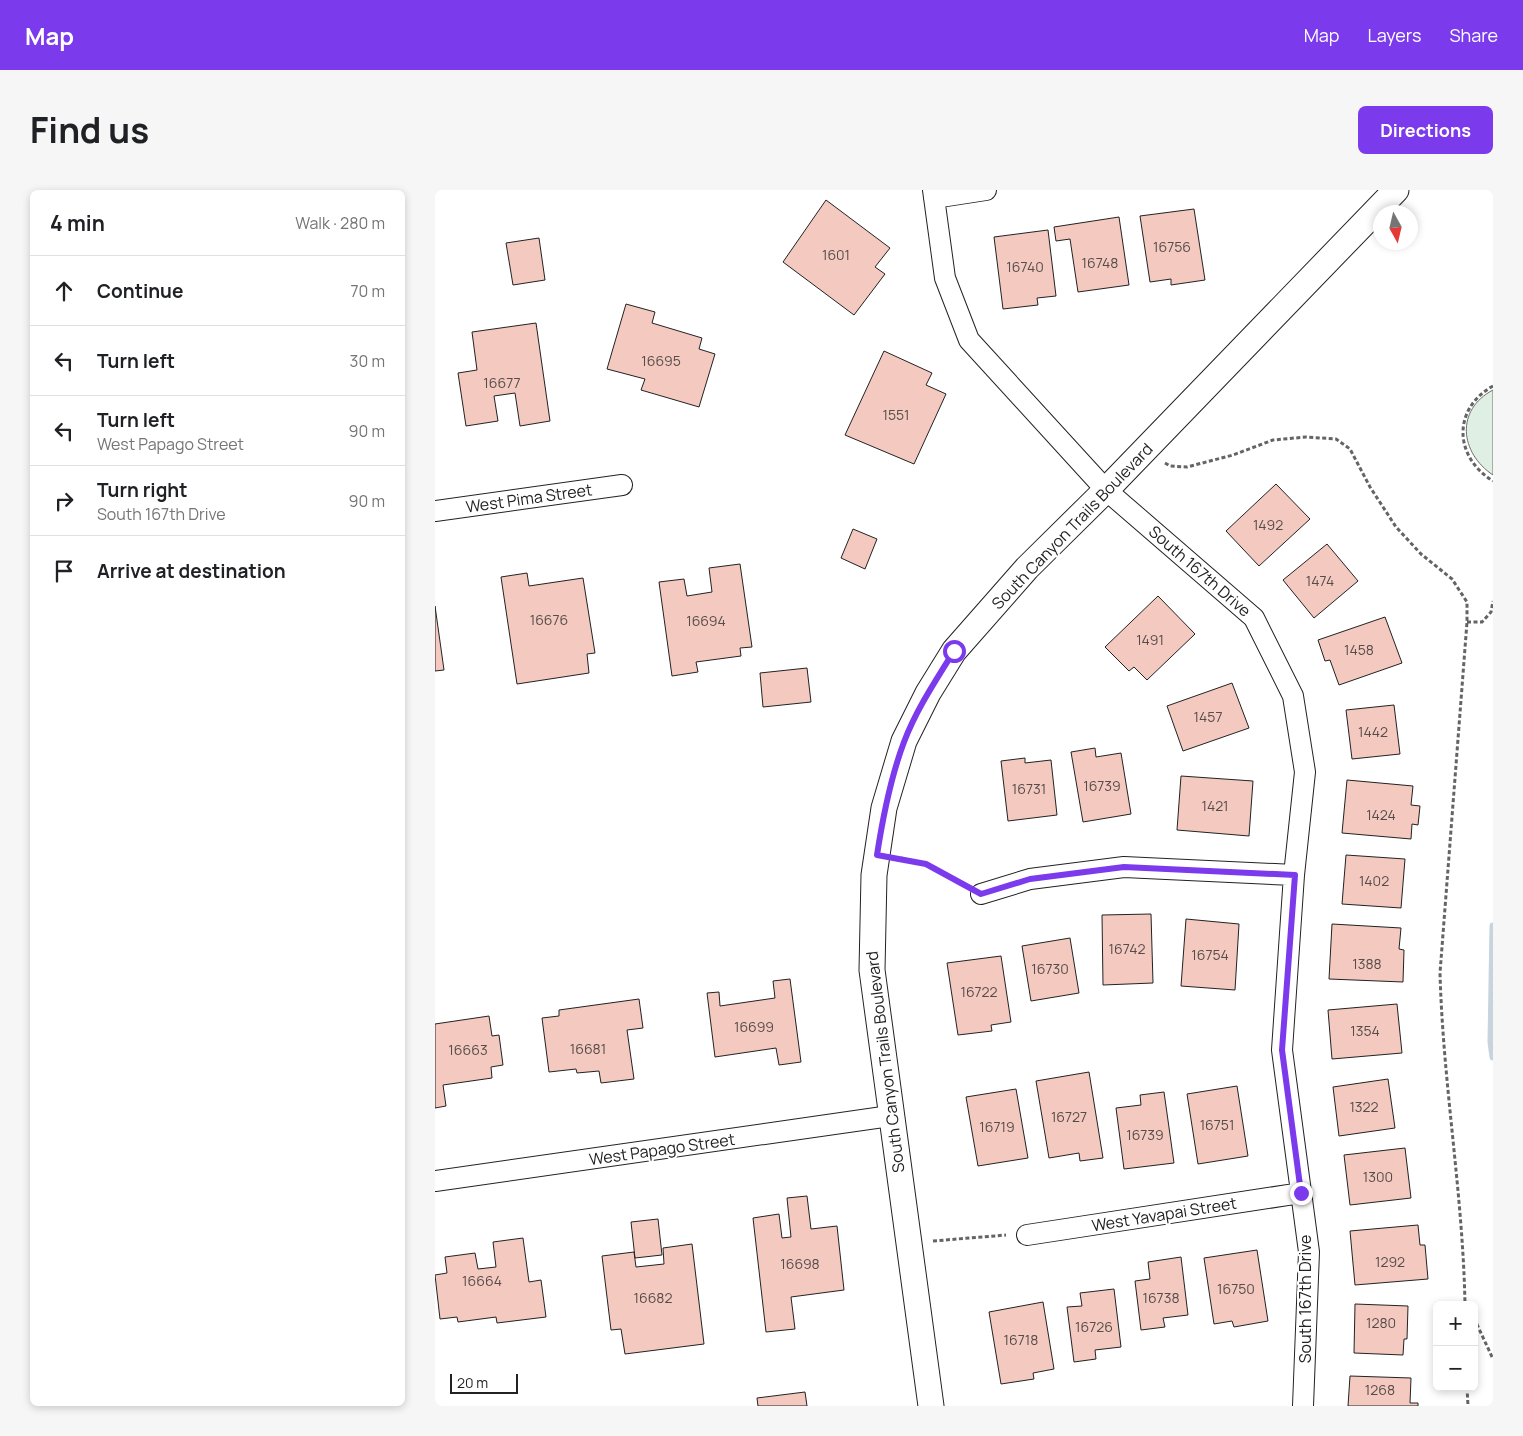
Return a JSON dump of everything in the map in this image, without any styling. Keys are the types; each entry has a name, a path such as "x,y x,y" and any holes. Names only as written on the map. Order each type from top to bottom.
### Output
{"street":[{"path":"933,194 986,190"},
{"name":"South Canyon Trails Boulevard","path":"931,1406 890,1116 872,970 871,922 877,855 884,808 904,741 928,693 954,651 1015,581 1145,450 1396,190"},
{"name":"South 167th Drive","path":"933,194 945,278 969,340 1106,490 1253,618 1293,696 1305,772 1282,1050 1309,1252 1303,1406"},
{"name":"West Pima Street","path":"435,511 623,485"},
{"path":"981,894 1030,879 1124,867 1295,875"},
{"name":"West Papago Street","path":"435,1181 890,1116"},
{"name":"West Yavapai Street","path":"1027,1235 1301,1193"}],"path":[{"path":"1493,386 1476,398 1469,406 1464,420 1463,436 1472,462 1493,480"},
{"path":"1145,450 1170,466 1187,467 1233,455 1273,440 1306,437 1336,439 1350,449 1370,487 1396,527 1421,554 1451,579 1467,602 1467,622 1439,973 1441,1029 1451,1112 1465,1301"},
{"path":"1467,622 1482,622 1491,612 1493,601"},
{"path":"877,855 926,864 981,894"},
{"path":"908,1244 1027,1235"},
{"path":"1465,1295 1467,1301"},
{"path":"1478,1327 1493,1359"},
{"path":"1467,1391 1468,1406"}],"green space":[{"path":"1493,390 1493,475 1482,466 1474,455 1468,444 1466,432 1472,409 1481,398"}],"building":[{"path":"826,200 890,248 875,267 885,274 854,315 783,262"},
{"path":"1194,209 1205,280 1171,285 1171,279 1150,282 1140,216"},
{"path":"1119,217 1129,285 1078,292 1070,239 1056,241 1054,227"},
{"path":"1048,230 1056,296 1037,298 1038,305 1003,309 994,237"},
{"path":"539,238 545,280 513,285 506,243"},
{"path":"626,304 655,312 652,323 702,338 699,349 715,354 699,407 641,390 645,379 607,369"},
{"path":"536,323 550,421 520,426 515,393 494,396 498,421 466,426 458,373 477,370 472,332"},
{"path":"884,351 932,373 926,385 946,394 914,464 845,435"},
{"path":"1276,484 1310,519 1259,566 1226,531"},
{"path":"853,529 877,539 865,569 841,558"},
{"path":"1327,544 1358,581 1314,618 1283,580"},
{"path":"740,564 752,647 740,648 741,656 696,662 698,672 672,676 659,582 684,579 687,596 712,592 709,568"},
{"path":"527,573 529,586 583,578 595,653 587,654 589,673 517,684 501,577"},
{"path":"1158,596 1195,634 1147,680 1134,667 1129,671 1105,647"},
{"path":"435,606 444,670 435,671"},
{"path":"1385,617 1402,663 1339,685 1330,660 1325,661 1318,640"},
{"path":"807,668 811,702 763,707 760,673"},
{"path":"1232,683 1249,728 1183,751 1167,706"},
{"path":"1394,705 1400,754 1352,759 1346,710"},
{"path":"1095,748 1096,757 1121,753 1131,814 1083,822 1071,752"},
{"path":"1025,758 1025,763 1051,760 1057,815 1008,821 1001,761"},
{"path":"1181,776 1253,781 1249,836 1177,830"},
{"path":"1347,780 1413,786 1411,805 1420,806 1418,825 1412,824 1411,839 1342,833"},
{"path":"1346,855 1405,859 1401,908 1342,904"},
{"path":"1151,914 1153,983 1103,985 1102,915"},
{"path":"1186,919 1239,924 1235,990 1181,986"},
{"path":"1332,924 1401,928 1399,949 1404,950 1403,982 1329,979"},
{"path":"1070,938 1079,993 1031,1001 1022,946"},
{"path":"1001,956 1011,1022 991,1025 992,1031 958,1035 947,963"},
{"path":"790,979 801,1062 779,1065 776,1048 715,1057 707,993 719,992 720,1006 775,998 773,981"},
{"path":"639,999 643,1028 627,1030 634,1079 601,1083 599,1071 577,1073 576,1069 549,1072 542,1018 559,1016 559,1010"},
{"path":"1397,1004 1402,1053 1332,1059 1328,1010"},
{"path":"489,1016 492,1036 499,1035 503,1065 491,1067 492,1078 443,1085 446,1106 435,1108 435,1024"},
{"path":"1089,1072 1103,1158 1080,1161 1079,1153 1049,1158 1036,1081"},
{"path":"1388,1079 1395,1128 1339,1136 1333,1087"},
{"path":"1237,1086 1248,1156 1198,1164 1187,1094"},
{"path":"1016,1089 1028,1158 978,1166 966,1097"},
{"path":"1164,1092 1174,1163 1124,1169 1116,1108 1141,1105 1140,1095"},
{"path":"1405,1148 1411,1198 1350,1205 1344,1155"},
{"path":"807,1196 811,1229 837,1226 844,1290 791,1297 795,1329 766,1332 753,1218 779,1214 782,1238 791,1237 787,1198"},
{"path":"658,1219 662,1255 635,1258 631,1222"},
{"path":"1418,1225 1420,1245 1425,1245 1428,1279 1355,1285 1350,1231"},
{"path":"523,1238 529,1282 541,1280 546,1317 497,1323 496,1317 458,1322 457,1317 440,1319 435,1275 447,1273 445,1257 475,1253 478,1269 496,1267 493,1242"},
{"path":"692,1244 704,1344 625,1354 621,1329 611,1330 602,1256 634,1252 636,1267 664,1264 663,1248"},
{"path":"1257,1250 1268,1321 1234,1327 1232,1321 1214,1324 1204,1258"},
{"path":"1181,1257 1188,1315 1163,1318 1165,1327 1141,1330 1135,1281 1150,1279 1148,1262"},
{"path":"1114,1289 1121,1347 1095,1350 1096,1359 1074,1362 1067,1307 1082,1306 1080,1293"},
{"path":"1043,1302 1054,1369 1033,1373 1034,1379 1001,1384 989,1312"},
{"path":"1355,1304 1408,1306 1407,1339 1404,1339 1403,1355 1354,1353"},
{"path":"1350,1376 1411,1378 1410,1403 1418,1403 1418,1406 1348,1406"},
{"path":"805,1392 807,1406 758,1406 757,1398"}],"waterway":[{"path":"1493,926 1491,1042 1493,1057"}],"route":[{"path":"954,651 928,693 904,741 884,808 877,855 908,859 926,864 981,894 1030,879 1124,867 1295,875 1282,1050 1301,1193"}]}
